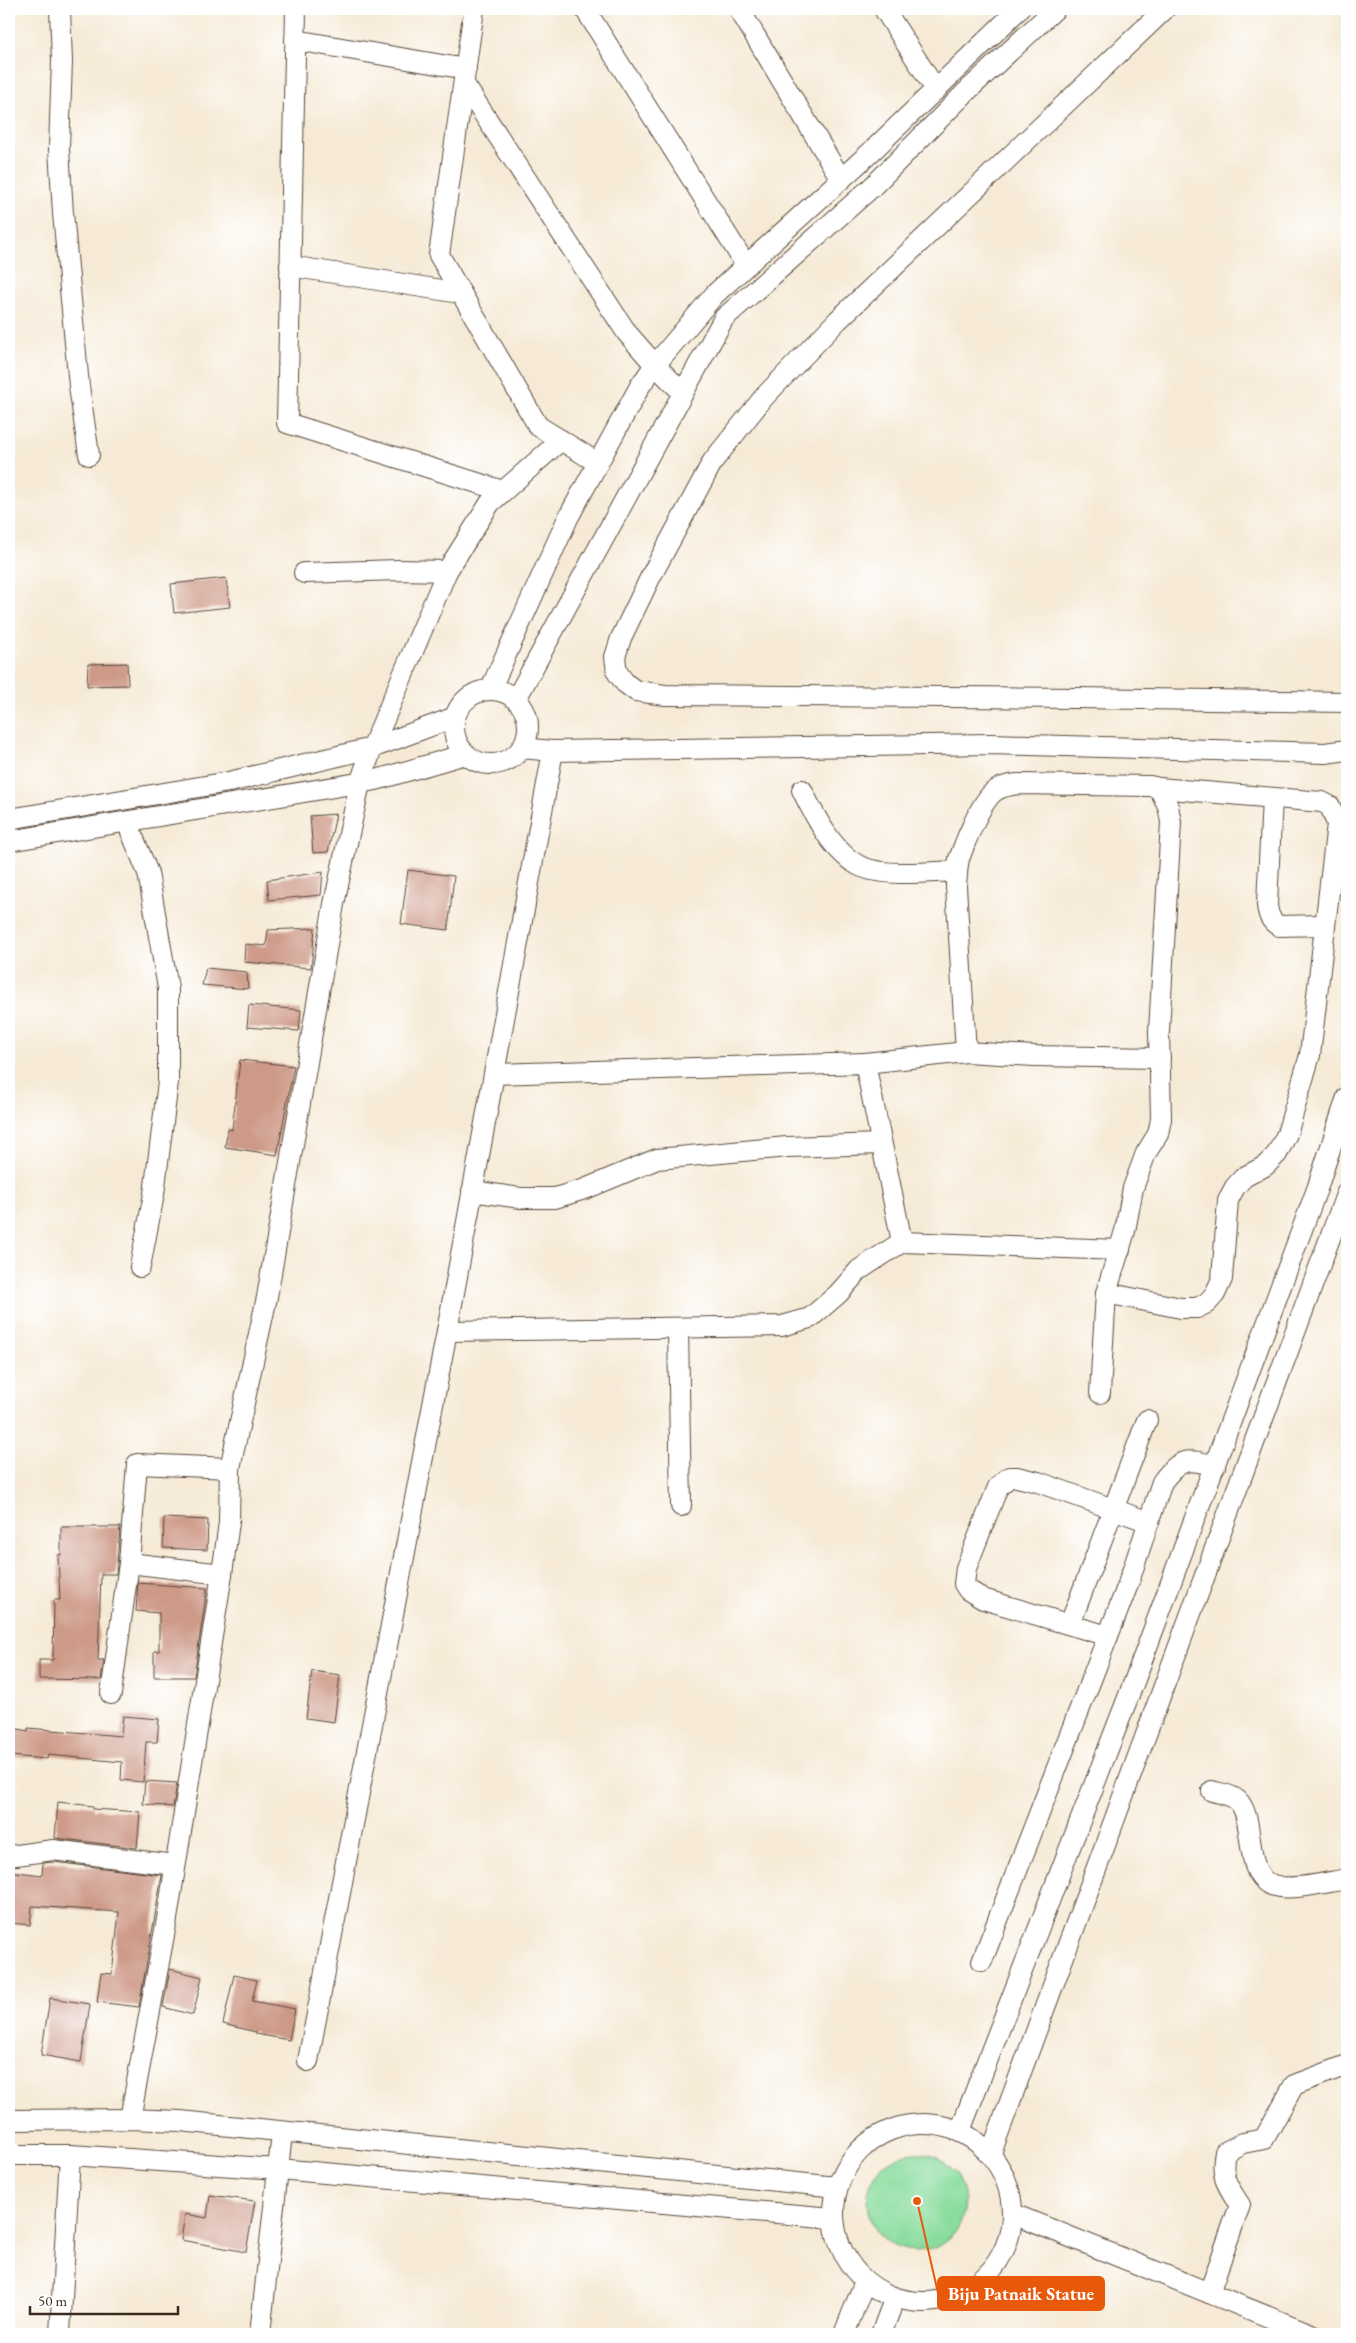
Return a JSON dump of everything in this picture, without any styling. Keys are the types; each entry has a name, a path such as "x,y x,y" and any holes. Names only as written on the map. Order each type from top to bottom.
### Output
{"street":[{"path":"60,9 62,61 59,149 62,204 80,386 89,455"},
{"path":"296,9 286,423 503,491"},
{"path":"474,9 438,255 538,426 598,463"},
{"path":"585,9 746,265"},
{"path":"739,9 841,179"},
{"path":"884,9 936,90"},
{"path":"490,690 568,518 640,386 655,365 715,294 936,90 1019,9"},
{"path":"516,699 724,318 871,188 971,87 1055,9"},
{"path":"1165,9 838,320 764,397 713,461 651,576 621,638 615,657 617,672 624,683 636,691 665,696 1078,698 1347,702"},
{"path":"295,40 465,76 627,332 655,365 683,393"},
{"path":"955,70 971,87"},
{"path":"290,266 460,292"},
{"path":"130,2118 167,1919 222,1574 229,1522 230,1468 267,1297 334,904 360,783 372,748 446,571 490,503 561,440"},
{"path":"304,573 398,570 446,571"},
{"path":"490,690 499,691 516,699 527,717 527,733 522,748 513,757 495,763 477,761 466,754 458,744 455,736 455,717 459,708 472,695 490,690"},
{"path":"9,819 228,782 372,748 455,717"},
{"path":"522,748 553,751 990,744 1325,752 1347,750"},
{"path":"308,2061 553,751"},
{"path":"1325,752 1347,759"},
{"path":"9,841 360,783 466,754"},
{"path":"966,1052 956,886 959,861 966,841 988,798 996,790 1006,785 1150,786 1322,802 1330,806 1335,814 1337,824 1310,1055 1288,1134 1277,1154 1265,1166 1244,1177 1235,1187 1228,1200 1222,1279 1215,1294 1207,1304 1197,1308 1182,1308 1106,1293"},
{"path":"1100,1393 1106,1293 1120,1250 1133,1188 1146,1153 1158,1134 1161,1119 1159,1031 1171,822 1168,806 1159,788"},
{"path":"802,790 818,822 838,849 862,867 902,874 958,871"},
{"path":"1272,798 1268,915 1279,926 1324,926"},
{"path":"126,822 148,873 168,988 168,1082 154,1194 140,1267"},
{"path":"494,1074 865,1063 966,1052 1034,1056 1160,1058"},
{"path":"865,1063 902,1242"},
{"path":"960,2132 1134,1682 1317,1189 1347,1097"},
{"path":"472,1191 521,1198 556,1198 657,1159 787,1147 881,1144"},
{"path":"991,2153 1347,1192"},
{"path":"446,1331 782,1326 810,1318 838,1294 859,1270 902,1242 1120,1250"},
{"path":"678,1328 681,1506"},
{"path":"1070,1624 1147,1420"},
{"path":"982,1961 1108,1636 1162,1482 1171,1470 1183,1461 1192,1460 1214,1466"},
{"path":"111,1694 129,1564 137,1464 230,1468"},
{"path":"1108,1636 983,1599 968,1590 964,1584 966,1568 998,1487 1009,1477 1017,1476 1038,1482 1114,1511 1149,1522"},
{"path":"129,1564 222,1574"},
{"path":"1212,1791 1232,1797 1240,1804 1246,1815 1256,1868 1264,1881 1284,1888 1347,1879"},
{"path":"9,1856 53,1850 175,1865"},
{"path":"1209,2293 1240,2205 1225,2182 1222,2166 1225,2152 1243,2143 1264,2139 1294,2085 1347,2065"},
{"path":"9,2120 130,2118 180,2121 282,2133 837,2187"},
{"path":"930,2124 960,2132 991,2153 1010,2190 1013,2214 1008,2244 993,2270 971,2290 943,2301 913,2303 894,2300 865,2281 849,2263 838,2242 833,2218 837,2187 850,2160 872,2139 886,2132 900,2126 930,2124"},
{"path":"260,2334 282,2133"},
{"path":"9,2156 70,2155 279,2169 833,2218"},
{"path":"60,2334 70,2155"},
{"path":"1013,2214 1311,2334"},
{"path":"844,2334 865,2281"},
{"path":"881,2334 894,2300"}],"green space":[{"path":"916,2153 935,2156 951,2167 962,2183 965,2202 962,2221 951,2237 935,2248 916,2251 897,2248 881,2237 870,2221 867,2202 870,2183 881,2167 897,2156"}],"building":[{"path":"226,578 230,607 174,613 171,584"},
{"path":"127,663 128,685 87,686 88,664"},
{"path":"336,814 328,852 313,853 310,816"},
{"path":"408,870 454,876 448,930 401,924"},
{"path":"323,872 321,895 269,900 267,880"},
{"path":"315,928 311,968 244,962 245,944 266,946 268,930"},
{"path":"206,968 247,972 248,989 202,985"},
{"path":"249,1005 301,1010 299,1031 247,1027"},
{"path":"240,1060 294,1066 277,1155 225,1147 228,1129 232,1130"},
{"path":"164,1518 208,1520 207,1550 163,1548"},
{"path":"61,1527 120,1527 116,1574 101,1574 98,1660 104,1660 101,1680 39,1679 39,1660 53,1660 54,1600 60,1600 58,1555 61,1555"},
{"path":"138,1583 207,1588 194,1677 154,1677 154,1651 159,1651 159,1613 136,1611"},
{"path":"312,1671 340,1675 334,1722 306,1718"},
{"path":"123,1716 159,1719 157,1742 146,1742 143,1782 121,1780 122,1762 48,1755 47,1759 9,1756 9,1727 28,1731 28,1728 121,1736"},
{"path":"145,1781 177,1783 173,1807 143,1804"},
{"path":"58,1802 93,1806 93,1809 140,1812 137,1848 55,1838"},
{"path":"53,1862 162,1875 139,2007 97,2002 101,1973 112,1974 119,1912 32,1906 30,1925 9,1923 9,1871 42,1875 43,1863"},
{"path":"170,1969 202,1977 193,2015 163,2007"},
{"path":"234,1975 257,1980 252,2001 295,2009 289,2040 256,2034 256,2032 223,2024"},
{"path":"50,1998 90,2004 81,2062 41,2055"},
{"path":"210,2195 255,2201 246,2252 181,2240 185,2214 207,2218"}],"place":[{"name":"Biju Patnaik Statue","path":"917,2201"}]}
